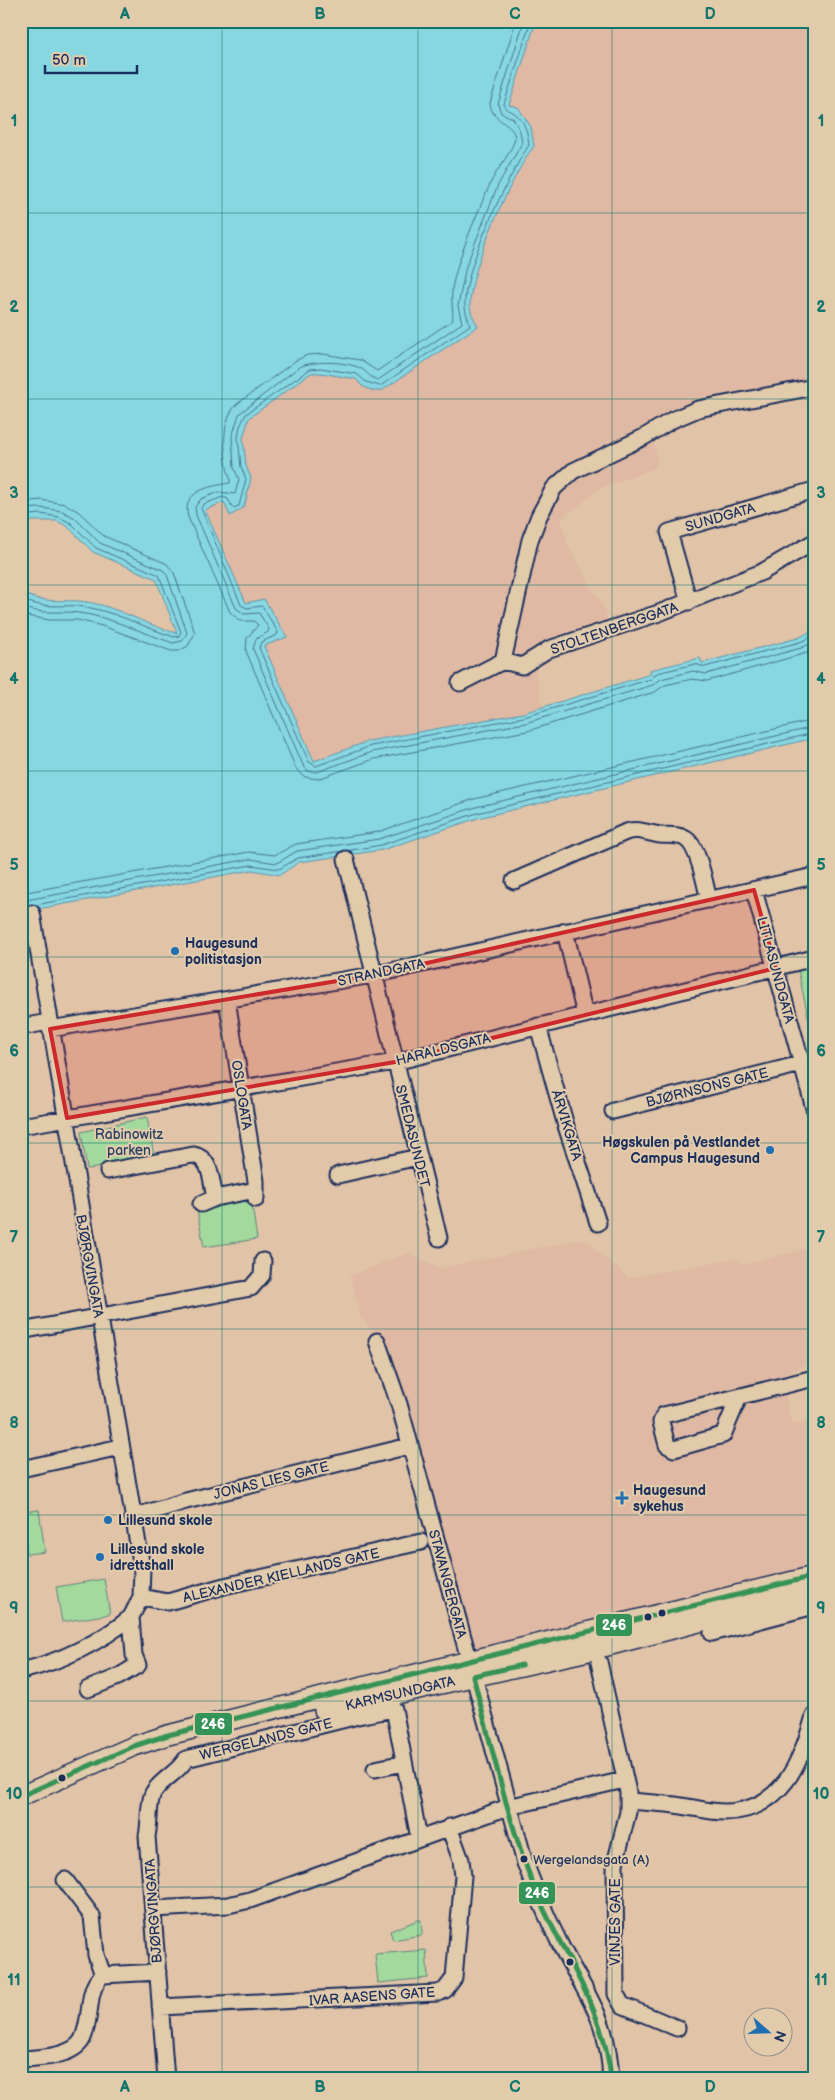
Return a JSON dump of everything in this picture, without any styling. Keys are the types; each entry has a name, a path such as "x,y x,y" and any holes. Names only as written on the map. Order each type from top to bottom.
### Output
{"main road":[{"name":"KARMSUNDGATA","path":"21,1807 117,1765 157,1750 471,1669 814,1576"},
{"name":"KARMSUNDGATA","path":"21,1796 134,1746 168,1735 471,1669 621,1643 814,1592"}],"street":[{"path":"460,683 503,661 530,540 539,516 554,488 573,471 644,437 672,420 698,409 814,387"},
{"name":"SUNDGATA","path":"689,602 669,532 814,490"},
{"name":"STOLTENBERGGATA","path":"503,661 522,666 549,649 689,602 762,572 814,542"},
{"path":"514,881 626,832 645,831 658,835 680,836 689,841 696,852 709,900"},
{"name":"SMEDASUNDET","path":"346,859 439,1238"},
{"name":"STRANDGATA","path":"21,1027 50,1026 227,1000 373,975 814,876"},
{"name":"LITLASUNDGATA","path":"754,890 814,1108"},
{"name":"BJØRGVINGATA","path":"32,913 120,1447 142,1568 141,1597 131,1617"},
{"path":"565,931 585,1015"},
{"name":"HARALDSGATA","path":"21,1126 395,1062 814,958"},
{"name":"OSLOGATA","path":"108,1171 193,1155 202,1156 206,1161 208,1201 256,1195 227,1000"},
{"name":"ÅRVIKGATA","path":"538,1026 566,1126 598,1223"},
{"name":"BJØRNSONS GATE","path":"613,1111 801,1064"},
{"path":"338,1175 418,1157"},
{"path":"21,1332 251,1288 262,1275 263,1261"},
{"name":"STAVANGERGATA","path":"377,1341 400,1404 409,1446 525,1863 537,1894 563,1949 594,2003 604,2028 610,2055 611,2079"},
{"path":"739,1396 723,1435 674,1449 666,1445 661,1422 664,1415 739,1396 814,1378"},
{"name":"JONAS LIES GATE","path":"133,1517 196,1498 409,1446"},
{"path":"21,1469 120,1447"},
{"name":"ALEXANDER KIELLANDS GATE","path":"141,1597 168,1602 224,1586 422,1542"},
{"path":"712,1633 814,1606"},
{"path":"21,1671 36,1667 88,1645 131,1617 134,1655 138,1665 118,1677 88,1689"},
{"path":"153,1909 228,1905 250,1900 508,1807 624,1780 599,1662"},
{"name":"WERGELANDS GATE","path":"186,1759 358,1716 394,1710 419,1838"},
{"path":"629,1801 656,1802 726,1812 755,1805 775,1792 790,1776 810,1735 814,1716"},
{"name":"BJØRGVINGATA","path":"166,2079 147,1836 151,1822 150,1802 154,1790 181,1768 186,1759"},
{"path":"375,1769 404,1763"},
{"name":"VINJES GATE","path":"624,1780 629,1801 615,1864 616,1994 622,2005 677,2028"},
{"name":"IVAR AASENS GATE","path":"160,2007 438,1993 445,1990 454,1978 463,1876 461,1860 449,1827"},
{"path":"65,1880 92,1916 96,1956 103,1975"},
{"path":"21,2059 69,2051 78,2045 83,2038 94,1987 98,1979 103,1975 158,1972"}],"highlighted area":[{"path":"754,890 776,968 395,1062 67,1118 50,1029 373,975"}],"shaded area":[{"path":"534,21 814,21 814,392 719,404 653,436 657,463 655,468 601,488 561,519 568,546 606,612 608,625 538,650 535,668 542,707 523,713 369,741 314,761 264,646 283,638 246,603 205,509 247,469 242,421 305,376 321,369 356,379 470,312 471,287 487,238 508,190 532,150 531,128 525,116 519,107 505,107"},
{"name":"Haugesund sykehus","path":"584,1239 628,1278 736,1258 743,1265 813,1247 814,1363 790,1371 782,1381 792,1425 814,1421 814,1571 472,1657 389,1350 360,1316 350,1276 408,1253 440,1268"}],"green space":[{"path":"814,966 814,1044 798,970"},
{"name":"Rabinowitz parken","path":"147,1117 155,1161 87,1169 81,1132"},
{"path":"251,1198 257,1239 204,1247 197,1210 215,1204"},
{"path":"39,1510 45,1552 27,1554 22,1512"},
{"path":"104,1579 110,1614 62,1622 56,1587"},
{"path":"421,1920 422,1935 393,1940 390,1931"},
{"path":"426,1950 428,1978 378,1983 375,1954"}],"water":[{"path":"21,21 536,21 509,105 518,107 531,127 534,146 514,179 493,223 477,268 470,305 471,313 478,326 381,391 373,391 362,386 356,379 311,373 249,418 243,438 246,466 251,478 244,507 230,516 224,502 205,510 246,603 264,599 287,637 264,646 314,761 369,741 523,713 651,674 650,670 700,658 702,663 798,638 814,630 814,738 478,818 382,850 299,862 280,875 252,870 21,912 21,592 34,598 78,601 103,606 177,633 156,579 93,552 67,526 57,521 21,521"}],"transit line":[{"name":"246","path":"21,1796 134,1746 168,1735 814,1576"},
{"name":"246","path":"522,1665 473,1676 524,1861 545,1911 591,2003 607,2052 611,2079"}],"place":[{"name":"Haugesund politistasjon","path":"175,951"},
{"name":"Høgskulen på Vestlandet Campus Haugesund","path":"770,1150"},
{"name":"Haugesund sykehus","path":"622,1498"},
{"name":"Lillesund skole","path":"108,1520"},
{"name":"Lillesund skole idrettshall","path":"100,1557"},
{"name":"Wergelandsgata (A)","path":"524,1859"}]}
